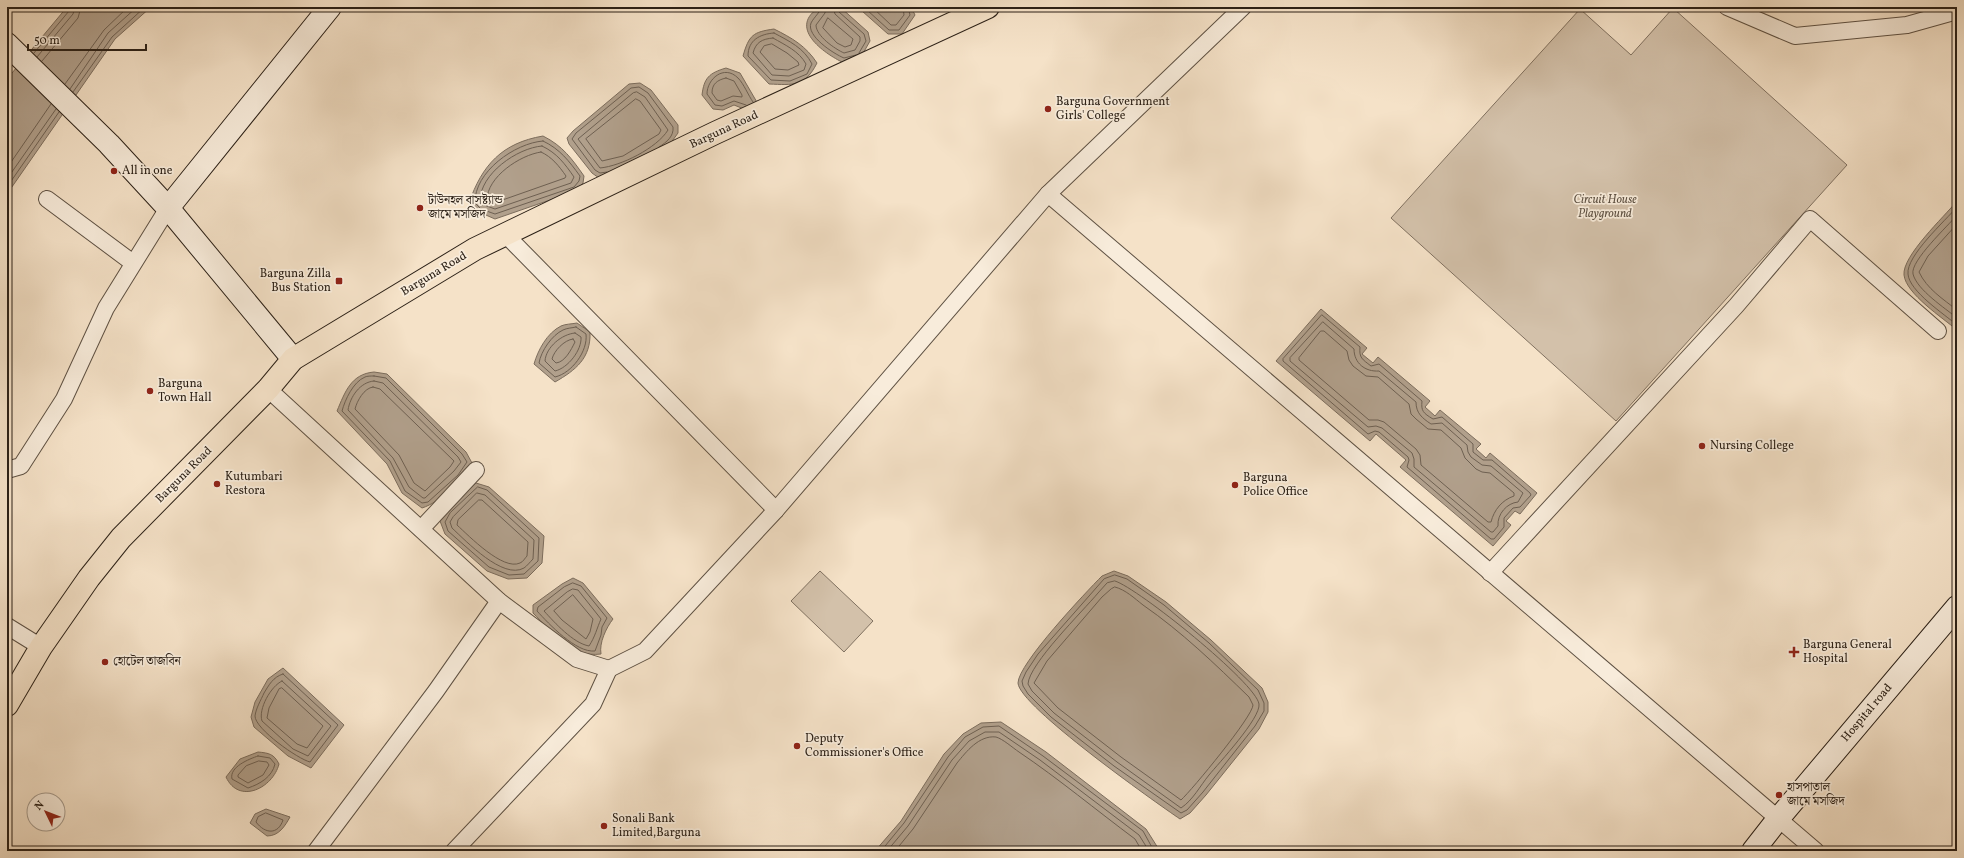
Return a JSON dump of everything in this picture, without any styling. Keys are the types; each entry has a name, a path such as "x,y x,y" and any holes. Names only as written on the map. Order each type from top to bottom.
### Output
{"main road":[{"name":"Barguna Road","path":"7,705 41,647 89,578 122,538 268,389 293,358 475,249 715,133 988,7"}],"street":[{"path":"7,470 21,466 64,399 106,308 168,208 330,7"},
{"path":"454,851 593,704 609,669 646,651 776,510 1048,194 1243,7"},
{"path":"1727,7 1795,36 1907,25 1957,11"},
{"path":"7,44 109,144 168,208 293,358"},
{"path":"1048,194 1816,851"},
{"path":"47,199 133,263"},
{"path":"1490,573 1736,306 1810,219 1938,331"},
{"path":"506,235 776,510"},
{"path":"268,389 499,601 577,659 609,669"},
{"path":"421,528 476,470"},
{"path":"316,851 432,697 499,601"},
{"name":"Hospital road","path":"1753,851 1778,819 1957,607"},
{"path":"7,626 41,647"}],"green space":[{"name":"Circuit House Playground","path":"1673,8 1847,165 1616,421 1391,218 1580,9 1631,55"},
{"path":"820,571 873,621 844,652 791,601"}],"water":[{"path":"67,7 151,7 115,39 7,194 7,79"},
{"path":"820,7 840,7 868,32 870,41 861,57 844,63 827,53 812,39 808,31 807,23 811,15"},
{"path":"863,7 911,7 915,15 902,34 888,34 862,11"},
{"path":"774,29 798,43 813,57 817,63 808,77 798,83 785,85 769,84 743,56 747,43 753,36 757,33"},
{"path":"726,68 740,73 758,104 744,109 734,105 723,110 713,109 702,95 704,84 711,74"},
{"path":"640,83 651,90 678,125 678,133 670,144 599,178 592,173 569,144 567,138 573,131 629,84"},
{"path":"543,136 562,149 584,176 583,183 576,191 495,219 479,212 469,203 480,177 496,158 505,150 516,144"},
{"path":"1957,201 1957,330 1918,298 1906,282 1904,275 1905,267 1916,247"},
{"path":"1321,309 1367,348 1362,354 1373,363 1378,357 1430,401 1425,407 1435,416 1440,410 1481,444 1476,449 1486,458 1490,453 1537,493 1520,514 1515,511 1506,521 1511,525 1493,546 1400,467 1406,460 1376,434 1370,441 1276,361"},
{"path":"577,323 590,332 588,349 585,356 576,368 555,382 534,364 544,342 551,333 563,325"},
{"path":"374,372 387,374 466,452 472,463 450,490 436,501 422,508 402,493 387,464 337,411 346,391 354,380 366,373"},
{"path":"476,483 489,487 544,536 542,563 527,578 508,579 487,571 445,534 440,521 446,511"},
{"path":"1114,571 1128,576 1166,602 1211,640 1262,688 1268,702 1268,712 1259,729 1206,795 1190,813 1180,819 1118,775 1063,732 1040,712 1024,695 1018,683 1021,674 1029,661 1054,628 1102,576"},
{"path":"573,578 583,583 613,619 604,636 601,645 601,654 581,652 572,648 555,635 533,613 533,605"},
{"path":"283,668 344,725 311,768 288,756 254,727 251,717 255,702 268,679"},
{"path":"1001,722 1046,752 1146,829 1158,848 1157,851 875,851 901,821 944,754 963,734 981,723"},
{"path":"258,752 268,754 275,758 279,764 276,773 263,786 255,790 247,792 239,790 232,785 226,777 240,759"},
{"path":"266,809 290,817 281,830 271,836 267,836 250,823 255,814"}],"place":[{"name":"Barguna Government Girls' College","path":"1048,109"},
{"name":"All in one","path":"114,171"},
{"name":"টাউনহল বাসষ্ট্যান্ড জামে মসজিদ","path":"420,208"},
{"name":"Barguna Zilla Bus Station","path":"339,281"},
{"name":"Barguna Town Hall","path":"150,391"},
{"name":"Nursing College","path":"1702,446"},
{"name":"Kutumbari Restora","path":"217,484"},
{"name":"Barguna Police Office","path":"1235,485"},
{"name":"Barguna General Hospital","path":"1794,652"},
{"name":"হোটেল তাজবিন","path":"105,662"},
{"name":"Deputy Commissioner's Office","path":"797,746"},
{"name":"হাসপাতাল জামে মসজিদ","path":"1779,795"},
{"name":"Sonali Bank Limited,Barguna","path":"604,826"}]}
